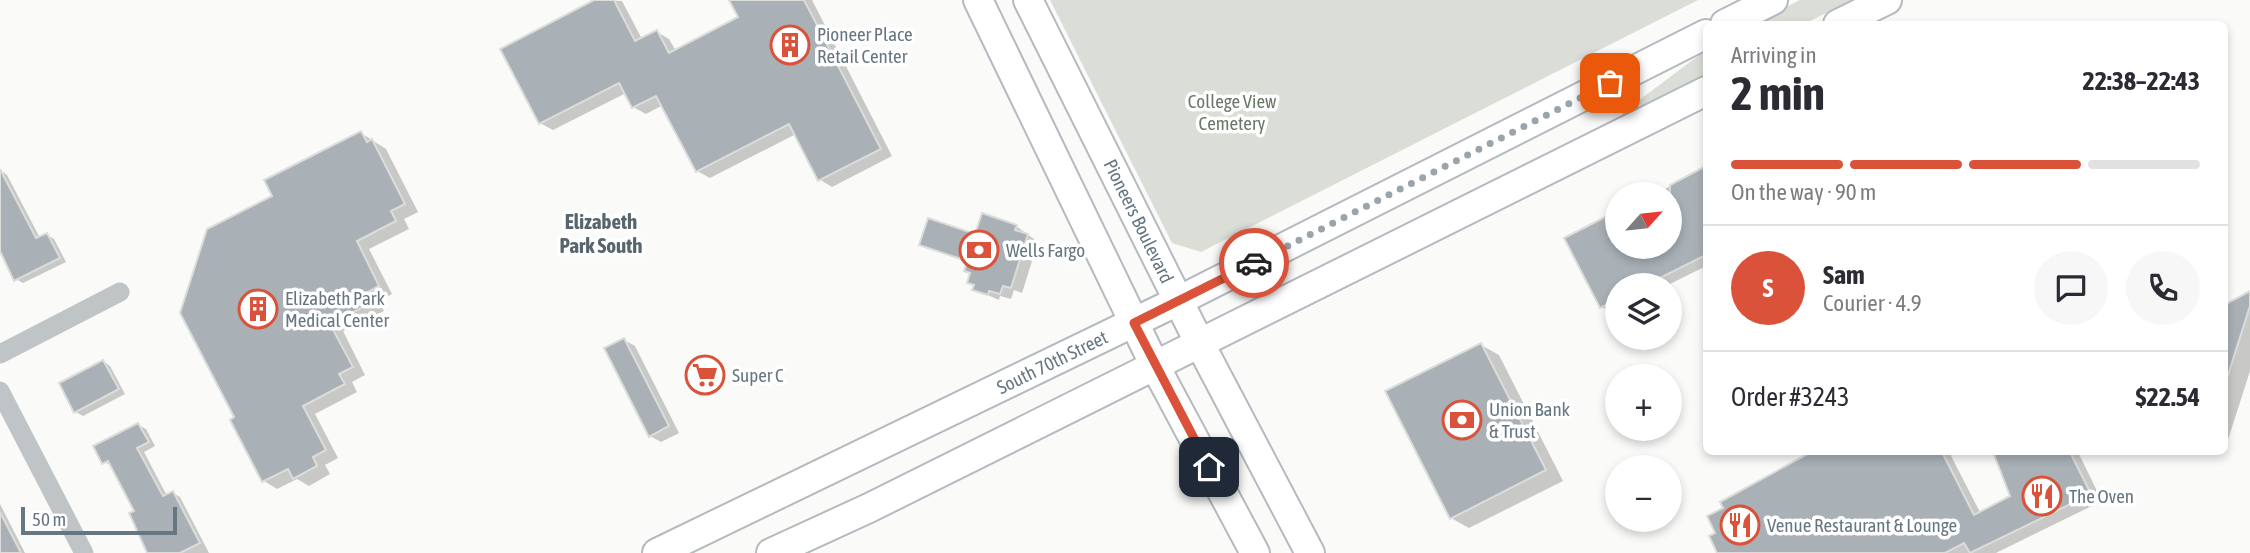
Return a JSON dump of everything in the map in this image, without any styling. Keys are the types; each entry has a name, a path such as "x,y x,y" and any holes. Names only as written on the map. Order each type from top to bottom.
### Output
{"main road":[{"path":"978,0 1155,366 1255,553"},
{"name":"Pioneers Boulevard","path":"1028,0 1178,301 1310,553"},
{"path":"1731,21 1773,0"},
{"path":"1844,21 1887,0"},
{"name":"South 70th Street","path":"657,553 1134,323 1703,36"},
{"path":"771,553 881,502 1703,92"}],"street":[{"path":"0,354 120,292"},
{"path":"0,391 84,553"}],"green space":[{"name":"College View Cemetery","path":"1050,0 1698,0 1201,252 1172,243"},
{"path":"1800,0 1852,0 1810,21 1758,21"},
{"path":"1703,52 1703,76 1624,116 1622,113"}],"building":[{"path":"594,0 614,0 635,41 657,30 669,53 738,17 729,0 804,0 881,149 818,181 789,124 696,172 656,96 632,108 619,83 539,124 500,49"},
{"name":"Elizabeth Park Medical Center","path":"361,131 367,142 372,139 405,204 391,211 396,221 357,241 379,286 366,293 371,303 330,324 353,367 339,374 345,384 303,406 326,450 313,457 317,466 293,479 288,469 262,482 230,420 234,417 180,313 207,229 272,196 264,180"},
{"path":"1703,168 1703,256 1670,273 1605,273 1605,306 1600,308 1564,238 1605,217 1605,259 1682,259 1682,182 1676,182"},
{"path":"0,169 36,238 47,233 60,258 14,281 0,251"},
{"name":"Wells Fargo","path":"982,213 1017,225 1015,230 1028,234 1011,288 1003,286 1000,294 989,291 988,295 972,290 974,285 967,283 970,273 964,271 967,261 919,245 928,218 975,234"},
{"path":"2250,291 2250,306 2228,375 2228,303"},
{"path":"624,338 669,426 649,437 604,348"},
{"path":"1481,343 1546,470 1450,519 1385,391"},
{"path":"103,360 119,389 74,413 59,383"},
{"path":"138,423 149,442 137,448 163,496 173,491 200,543 180,553 147,553 129,513 134,511 108,461 102,464 93,446"},
{"path":"1806,455 1944,455 1974,515 2010,496 1994,455 2072,455 2091,494 1970,553 1964,543 1945,553 1717,553 1709,536 1715,533 1707,516 1723,508 1720,502"},
{"path":"0,512 21,553 0,553"}],"way so far":[{"path":"1254,263 1610,83"}],"place":[{"name":"Pioneer Place Retail Center","path":"790,45"},
{"name":"Wells Fargo","path":"979,250"},
{"name":"Elizabeth Park Medical Center","path":"258,309"},
{"name":"Super C","path":"705,375"},
{"name":"Union Bank & Trust","path":"1462,420"},
{"name":"The Oven","path":"2042,496"},
{"name":"Venue Restaurant & Lounge","path":"1740,525"}],"district":[{"name":"Elizabeth Park South","path":"601,233"}],"route":[{"path":"1209,467 1134,323 1254,263"}]}
